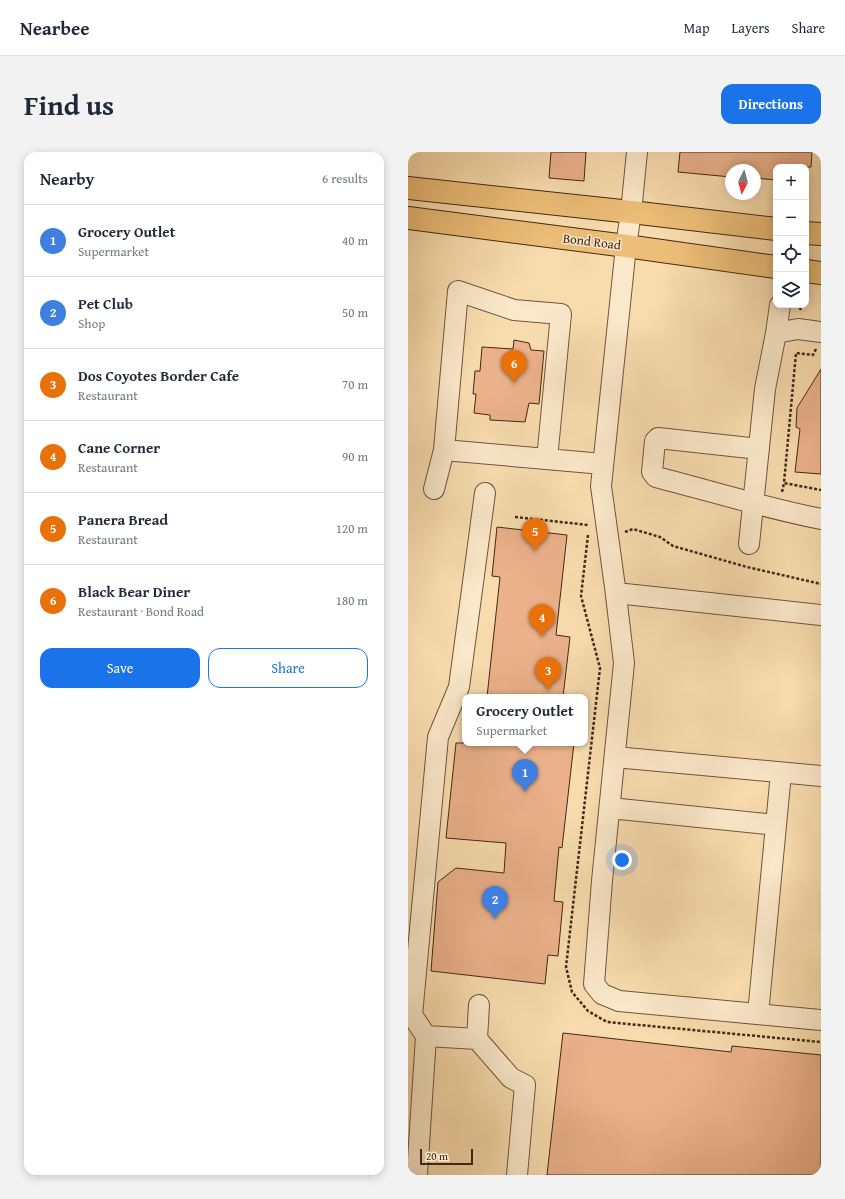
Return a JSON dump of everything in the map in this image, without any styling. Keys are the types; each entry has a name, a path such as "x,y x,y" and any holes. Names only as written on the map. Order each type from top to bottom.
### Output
{"main road":[{"path":"408,188 773,229"},
{"name":"Bond Road","path":"408,218 773,267"},
{"path":"809,233 821,234"},
{"path":"809,271 821,273"}],"street":[{"path":"638,152 626,246 601,486 624,663 594,984 602,994 619,1001 821,1020"},
{"path":"434,489 444,450 458,291 514,310 561,314 547,459"},
{"path":"749,544 765,390 780,308"},
{"path":"776,333 798,329 819,340"},
{"path":"759,449 658,438 655,441 652,472 656,477 821,519"},
{"path":"444,450 603,464"},
{"path":"417,1175 426,1036 412,1015 438,737 460,687 485,493"},
{"path":"616,593 821,615"},
{"path":"615,757 821,776"},
{"path":"758,1014 781,773"},
{"path":"610,808 776,825"},
{"path":"477,1039 479,1005"},
{"path":"426,1036 477,1039 512,1078 525,1086 517,1175"}],"path":[{"path":"819,340 813,355 796,354 784,483 821,490"},
{"path":"622,533 633,529 660,536 673,546 753,569 821,584"},
{"path":"753,569 754,565"}],"building":[{"path":"551,152 586,152 584,181 549,178"},
{"path":"680,152 812,152 811,167 809,167 809,164 773,164 773,180 761,179 761,164 725,164 725,176 678,172"},
{"path":"514,340 529,343 531,350 544,351 539,404 529,403 525,422 490,420 490,415 474,413 476,394 473,394 475,371 480,371 482,347 513,349"},
{"path":"821,369 821,474 795,472 800,429 796,427 797,408"},
{"path":"497,527 567,535 556,635 570,637 563,694 487,694 500,577 492,576"},
{"path":"456,743 462,743 462,746 574,746 562,848 559,847 554,901 563,902 558,956 548,955 545,984 431,971 438,882 456,868 504,873 506,843 446,838"},
{"path":"563,1033 731,1052 732,1046 821,1055 821,1175 547,1175"}],"place":[{"name":"Black Bear Diner","path":"514,383"},
{"name":"Panera Bread","path":"535,551"},
{"name":"Cane Corner","path":"542,637"},
{"name":"Dos Coyotes Border Cafe","path":"548,690"},
{"name":"Grocery Outlet","path":"525,792"},
{"name":"Pet Club","path":"495,919"}]}
